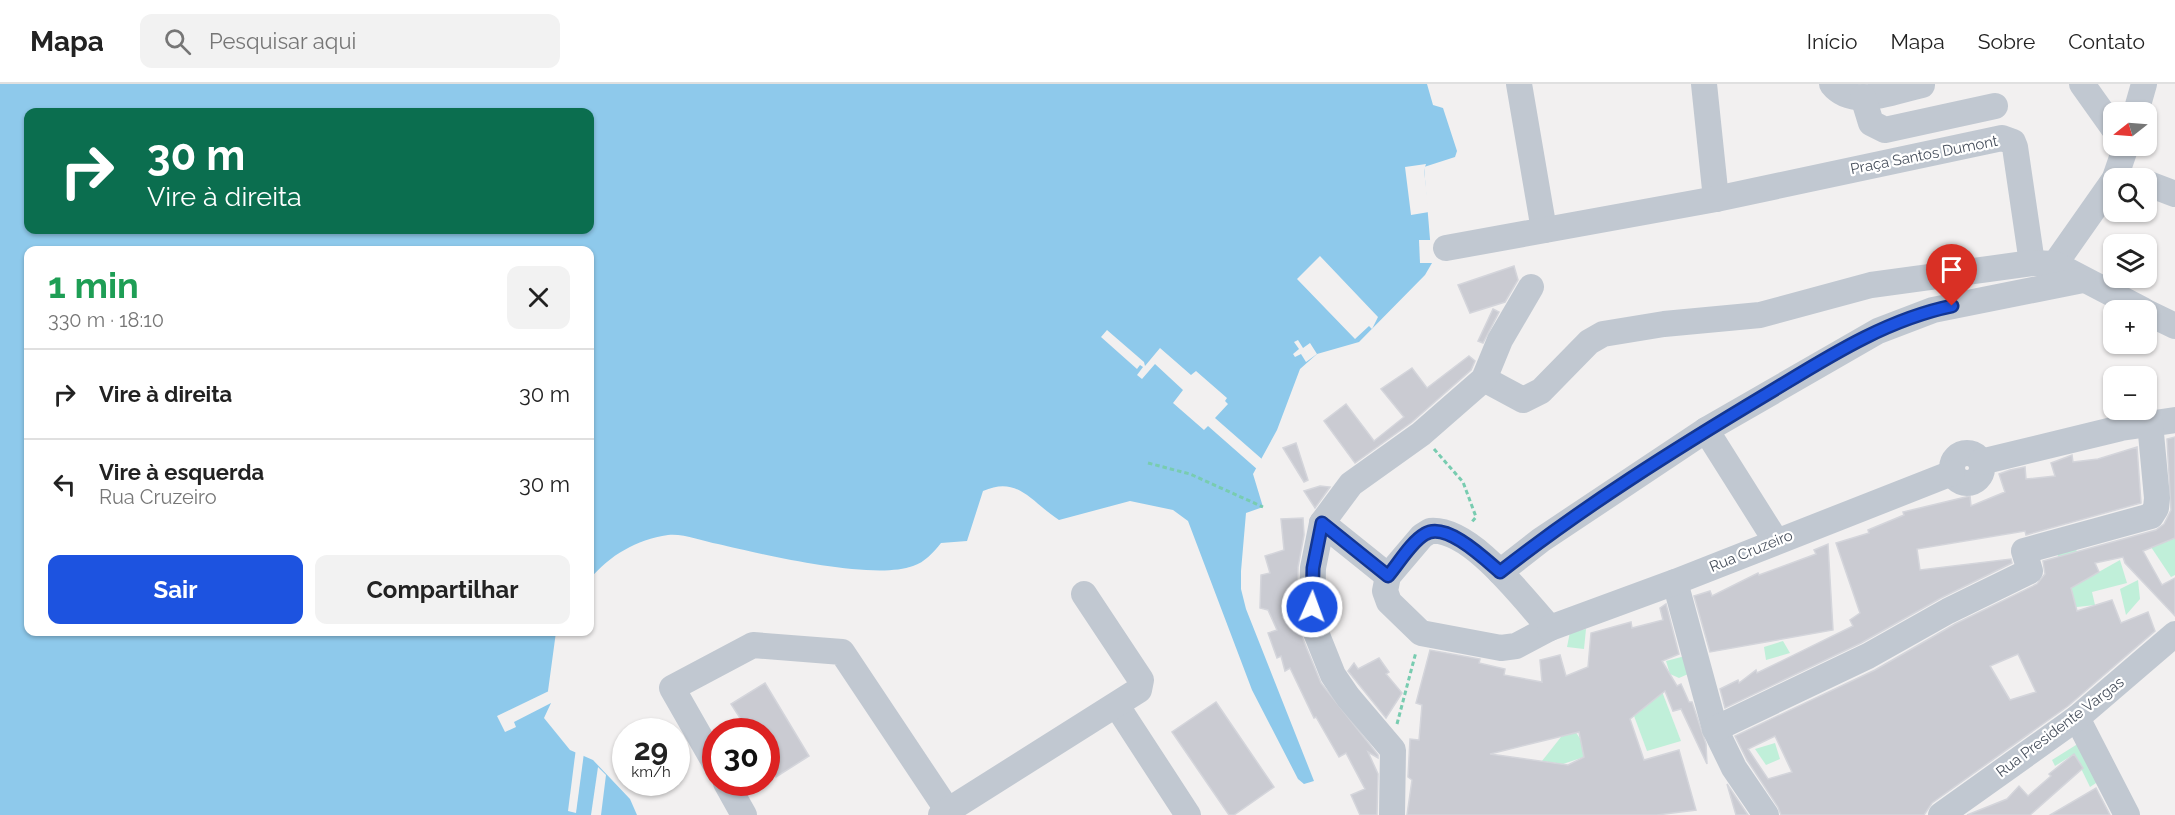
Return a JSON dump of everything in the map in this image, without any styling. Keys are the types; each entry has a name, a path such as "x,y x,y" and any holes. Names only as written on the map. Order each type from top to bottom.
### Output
{"street":[{"path":"1519,84 1544,230"},
{"path":"1704,84 1716,199"},
{"path":"1832,84 1844,96 1863,97 1922,85"},
{"path":"2082,84 2103,114"},
{"path":"2139,102 2144,84"},
{"path":"1863,97 1871,123 1885,130 1995,106"},
{"name":"Praça Santos Dumont","path":"1446,248 1716,199 2002,138 2013,142 2015,147 2044,263"},
{"path":"2157,187 2175,194"},
{"path":"2044,263 2103,196"},
{"path":"1484,379 1523,400 1541,391 1589,342 1603,334 1664,324 1760,315 1871,285 2044,263 2123,300"},
{"path":"1500,572 1541,540 1706,430 1841,350 1907,318 1933,310 2083,280"},
{"path":"1392,815 1393,750 1348,697 1333,675 1320,646 1312,607 1313,568 1322,523 1351,484 1420,434 1484,379 1500,340 1531,287"},
{"path":"2157,317 2175,326"},
{"name":"Rua Cruzeiro","path":"1421,633 1502,648 1516,646 1550,628 1675,582 1952,472 1953,463 1963,453 1973,454 1981,462 2150,423 2175,420"},
{"path":"1715,729 1868,656 1948,610 2030,571 2024,552 2151,516 2156,508 2157,498 2150,423"},
{"path":"1706,430 1776,541"},
{"path":"1322,523 1388,576"},
{"path":"1421,633 1389,602 1385,591 1388,576 1426,533 1437,531 1459,538 1500,572 1550,628"},
{"path":"1675,582 1715,729 1734,768 1766,815"},
{"path":"702,740 672,688 753,645 842,652 944,813 1139,690 1141,680 1084,594"},
{"name":"Rua Presidente Vargas","path":"1941,815 2077,718 2175,634"},
{"path":"1117,705 1188,815"},
{"path":"2077,718 2127,815"},
{"path":"733,796 744,815"}],"path":[{"path":"1420,434 1463,482 1476,517 1459,538"},
{"path":"1148,463 1190,474 1263,507"},
{"path":"1393,750 1396,726 1421,633"}],"green space":[{"path":"2175,538 2175,575 2171,577 2151,547"},
{"path":"2073,542 2088,578 2120,560 2127,583 2092,592 2095,605 2050,610 2072,593 2055,548"},
{"path":"2138,580 2140,599 2126,615 2120,589"},
{"path":"1586,629 1584,649 1567,647 1570,632"},
{"path":"1783,641 1790,653 1766,660 1764,647"},
{"path":"1689,655 1695,671 1679,678 1670,674 1666,661"},
{"path":"1658,681 1681,741 1647,751 1627,697"},
{"path":"1575,731 1581,740 1584,757 1563,764 1542,761 1561,737"},
{"path":"2084,740 2102,779 2090,787 2074,754 2055,766 2052,760"},
{"path":"1775,743 1780,759 1766,765 1755,749"}],"water":[{"path":"0,84 1427,84 1433,105 1443,108 1457,151 1455,157 1424,167 1432,263 1425,275 1359,342 1317,354 1300,369 1277,430 1253,474 1263,507 1246,513 1241,589 1246,609 1314,781 1304,784 1298,779 1252,690 1188,521 1173,510 1130,501 1059,520 1015,488 995,487 983,491 967,541 941,543 929,557 921,562 895,570 845,568 817,564 686,536 668,535 656,537 624,550 594,574 594,246 24,246 24,636 555,636 548,691 551,703 544,718 570,750 593,760 612,780 612,796 627,796 637,815 0,815"}],"pier":[{"path":"1426,164 1424,170 1429,212 1411,215 1405,167"},
{"path":"1419,240 1432,240 1432,263 1420,263"},
{"path":"1320,256 1378,317 1372,329 1369,326 1355,339 1297,279"},
{"path":"1107,330 1144,362 1145,366 1160,348 1191,375 1196,371 1227,398 1225,401 1228,404 1215,418 1263,460 1258,470 1208,426 1204,430 1173,403 1183,390 1155,364 1142,379 1137,375 1143,367 1140,365 1137,369 1101,337"},
{"path":"1298,340 1303,348 1310,343 1317,354 1306,362 1301,354 1295,357 1293,354 1299,349 1294,342"},
{"path":"551,690 553,702 514,722 516,727 505,732 497,716"},
{"path":"576,748 584,753 576,813 568,811"},
{"path":"598,767 606,775 601,815 591,815"}],"building":[{"path":"1514,266 1518,280 1505,302 1470,313 1458,285"},
{"path":"1493,309 1499,312 1483,343 1478,341"},
{"path":"1469,356 1475,361 1471,370 1412,422 1355,463 1324,421 1346,404 1374,441 1404,417 1381,389 1412,368 1427,388"},
{"path":"2175,437 2175,538 2143,551 2162,585 2175,578 2175,616 2125,563 2123,557 2095,563 2099,572 2071,588 2077,611 2112,600 2121,623 2148,612 2155,631 2068,706 1932,803 1924,815 1781,815 1735,736 1875,670 1955,624 2037,584 2045,574 2043,561 2156,530 2164,524 2171,510 2167,439","holes":["2018,654 2036,692 2010,700 1990,666","1775,736 1792,772 1768,779 1748,749"]},
{"path":"1296,443 1308,480 1304,482 1283,448"},
{"path":"2137,447 2141,503 2026,535 2025,531 1917,549 1920,570 2011,559 2012,563 1941,598 1861,643 1725,708 1720,689 1738,680 1739,683 1756,670 1757,673 1853,626 1850,620 1860,613 1836,543 1869,533 1868,530 1904,515 1903,512 1970,496 1971,506 2005,492 1999,474 2010,470 2025,467 2026,479 2055,476 2051,463 2072,455 2073,462 2098,459"},
{"path":"1320,486 1330,487 1315,508 1304,491"},
{"path":"1303,518 1304,535 1298,567 1297,607 1300,632 1321,683 1378,755 1378,758 1368,752 1378,774 1377,815 1360,815 1351,795 1365,789 1346,753 1339,757 1316,717 1314,718 1290,668 1285,671 1281,656 1277,658 1268,633 1277,630 1268,610 1260,608 1261,575 1270,573 1265,556 1284,550 1281,519"},
{"path":"1828,544 1833,630 1710,652 1694,596 1710,591 1712,596 1758,573 1759,575 1816,554 1814,550"},
{"path":"1666,604 1679,654 1662,661 1677,686 1681,684 1689,702 1692,702 1706,744 1707,764 1681,709 1673,711 1665,691 1630,719 1644,760 1679,750 1696,810 1657,815 1407,815 1412,780 1408,777 1410,739 1419,740 1422,705 1416,703 1430,650 1480,659 1479,663 1505,669 1504,675 1542,682 1540,660 1560,655 1566,676 1588,667 1591,633 1631,622 1632,628 1663,620 1660,608","holes":["1579,732 1584,757 1568,765 1490,754"]},
{"path":"1379,658 1389,672 1386,674 1402,693 1386,718 1348,671 1354,663 1358,669"},
{"path":"765,683 809,756 780,774 780,718 740,718 731,704"},
{"path":"1216,702 1274,787 1234,815 1229,815 1172,732"},
{"path":"2074,754 2083,768 2030,815 1967,815 2007,799 2019,786 2028,796 2051,776 2049,774"},
{"path":"1727,784 1748,815 1736,815"},
{"path":"2096,788 2110,815 2050,815"}],"route":[{"path":"1312,607 1313,568 1322,523 1388,576 1422,536 1430,531 1459,538 1500,572 1541,540 1706,430 1841,350 1907,318 1952,306"}]}
